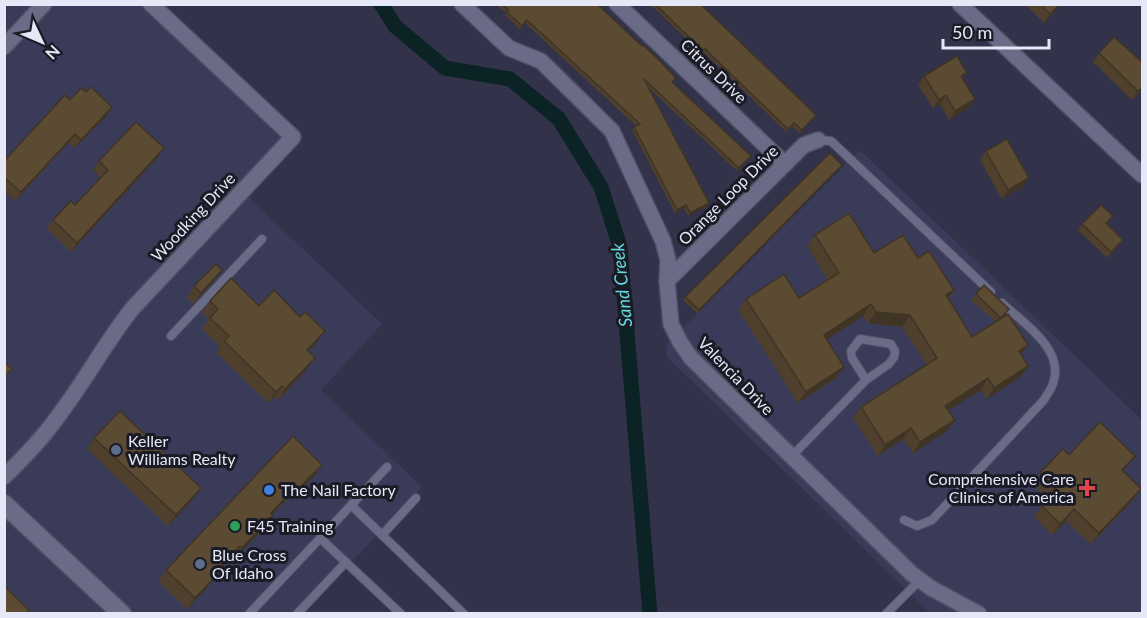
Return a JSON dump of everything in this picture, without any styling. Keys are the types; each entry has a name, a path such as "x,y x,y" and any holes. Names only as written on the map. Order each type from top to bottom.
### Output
{"main road":[{"path":"4,504 122,614"}],"street":[{"path":"4,47 44,4"},
{"name":"Woodking Drive","path":"4,477 61,414 114,332 132,309 293,137 151,4"},
{"name":"Valencia Drive","path":"462,4 509,48 541,61 612,131 663,241 668,260 667,281 671,324 680,342 692,358 791,457 920,580 979,614"},
{"name":"Citrus Drive","path":"617,4 785,164"},
{"path":"960,4 1143,175"},
{"name":"Orange Loop Drive","path":"667,281 804,145 818,140"}],"lane":[{"path":"818,140 831,141 1044,343 1054,361 1054,380 1043,401 932,520 917,526 904,520"},
{"path":"171,336 262,238"},
{"path":"791,457 866,380 889,364 894,357 891,344 860,339 855,343 851,351 852,358 866,380"},
{"path":"249,614 387,467"},
{"path":"382,535 417,498"},
{"path":"351,505 464,614"},
{"path":"320,538 401,614"},
{"path":"297,614 346,562"},
{"path":"885,614 920,580"}],"shaded area":[{"path":"4,5 151,5 293,137 242,191 382,324 321,390 422,487 304,613 5,613"},
{"path":"860,150 1142,420 1142,613 930,613 667,357 666,345"}],"building":[{"path":"501,4 597,4 657,58 676,78 672,82 751,156 739,168 644,79 709,203 690,213 686,205 677,210 634,127 640,124 527,20 522,26"},
{"path":"655,4 700,4 816,115 802,130 794,123 788,129"},
{"path":"1040,4 1060,4 1050,14"},
{"path":"1114,37 1143,63 1143,87 1138,91 1099,53"},
{"path":"957,56 967,73 961,76 975,99 955,111 946,95 939,100 924,76"},
{"path":"91,87 112,107 81,140 75,134 21,192 4,177 4,161 65,95 70,100 81,88 86,92"},
{"path":"136,122 164,148 77,243 53,220 71,201 75,205 108,170 99,161"},
{"path":"1007,139 1029,178 1008,190 986,151"},
{"path":"830,153 842,165 699,310 685,297"},
{"path":"1101,205 1113,216 1106,223 1123,240 1111,252 1082,224"},
{"path":"849,213 874,253 903,235 918,258 929,251 954,290 946,295 972,337 1008,314 1028,345 1019,351 1028,366 994,388 988,378 945,406 955,420 920,442 911,428 885,445 861,407 937,358 910,315 876,312 871,304 824,335 844,367 806,392 746,299 784,274 799,298 839,273 815,235"},
{"path":"216,264 222,270 201,293 194,286"},
{"path":"231,278 259,306 274,290 300,317 305,312 325,331 307,350 315,358 285,389 282,386 276,392 224,341 229,336 210,318 218,309 210,301"},
{"path":"984,285 1009,309 1001,318 976,294"},
{"path":"4,362 12,369 4,377"},
{"path":"120,411 201,488 176,515 94,438"},
{"path":"1100,422 1135,456 1122,470 1141,489 1099,533 1074,509 1060,524 1042,506 1057,490 1040,473 1063,449 1069,455"},
{"path":"293,436 322,465 299,488 297,486 271,513 273,515 242,548 240,546 195,598 166,570"},
{"path":"4,586 29,610 26,614 4,614"}],"waterway":[{"name":"Sand Creek","path":"381,4 395,26 445,68 510,79 559,119 601,187 620,247 650,614"}],"place":[{"name":"Keller Williams Realty","path":"116,450"},
{"name":"Comprehensive Care Clinics of America","path":"1087,488"},
{"name":"The Nail Factory","path":"269,490"},
{"name":"F45 Training","path":"235,526"},
{"name":"Blue Cross Of Idaho","path":"200,564"}]}
